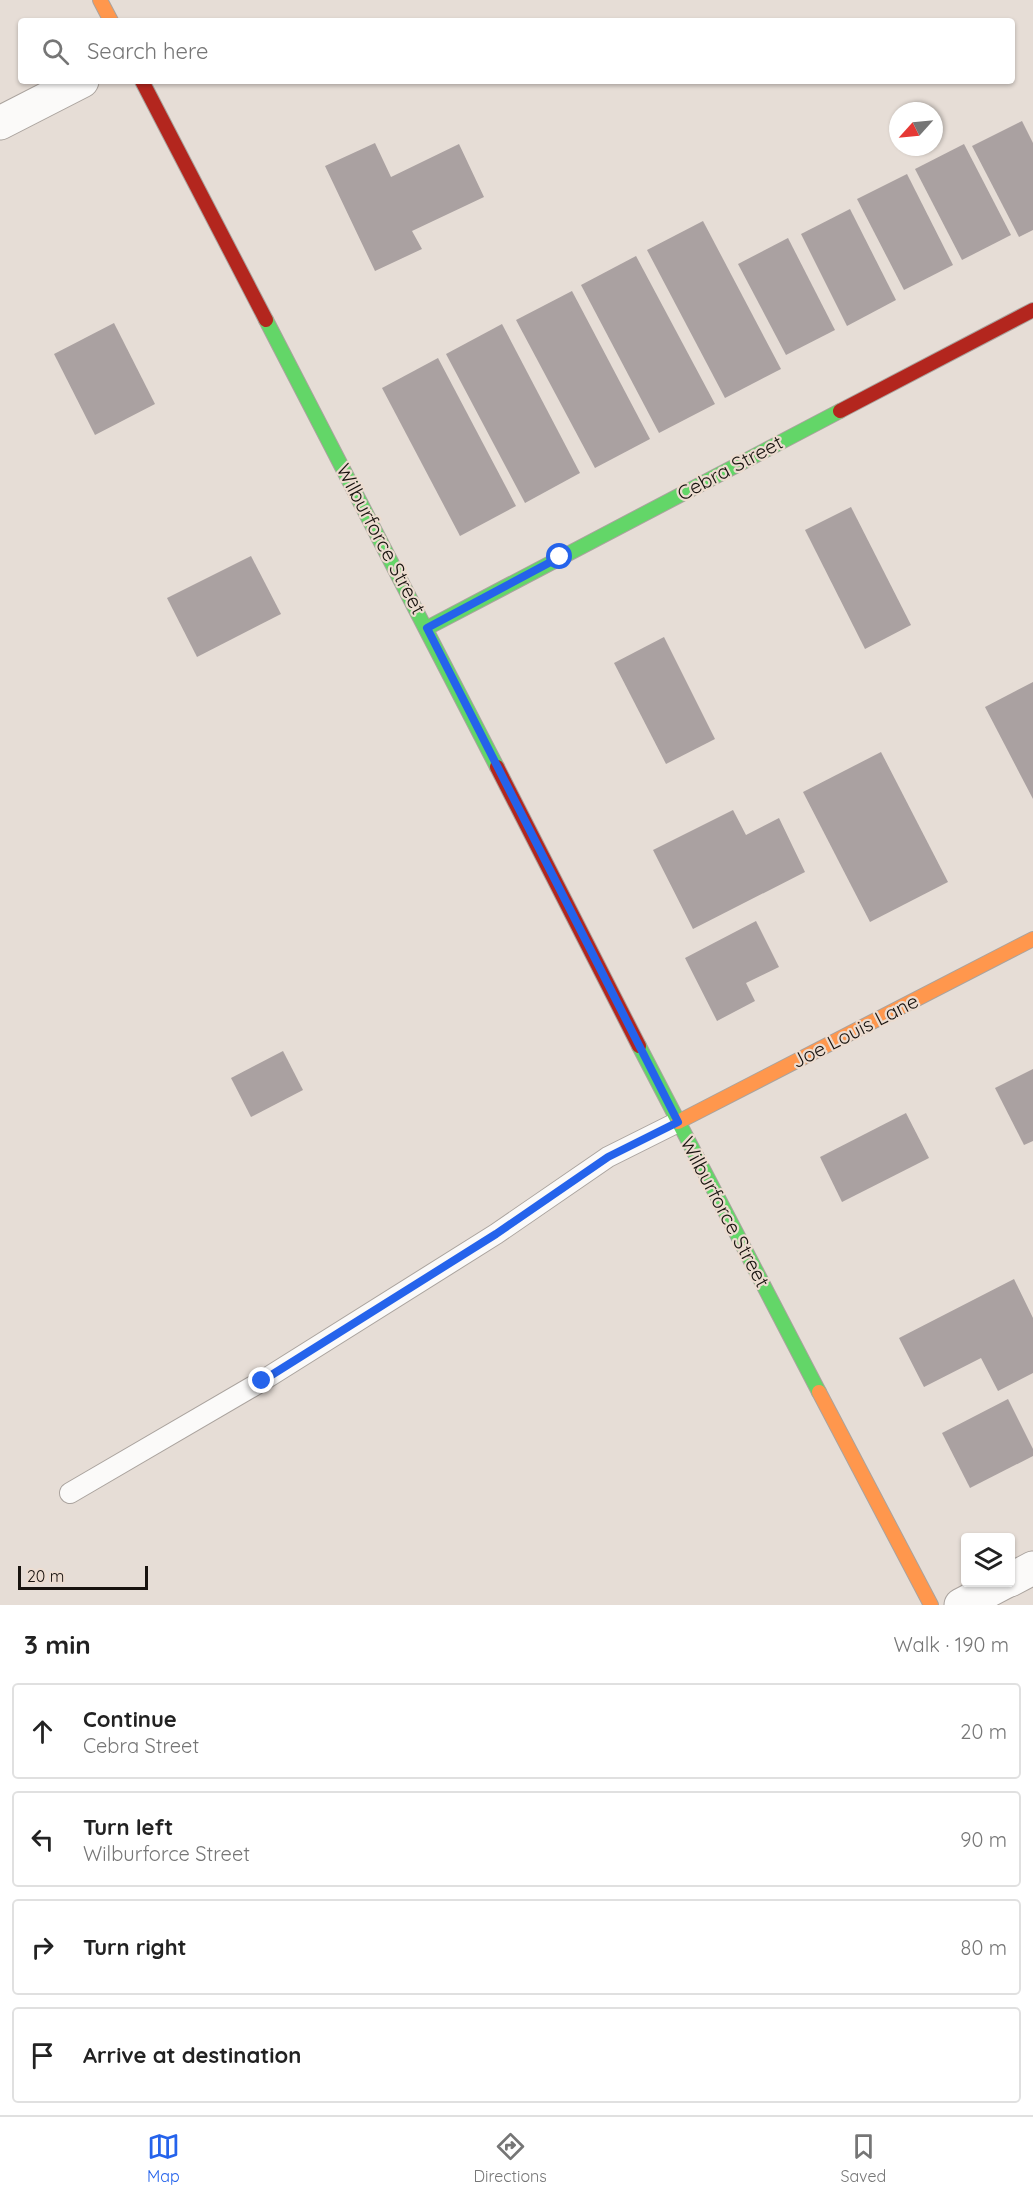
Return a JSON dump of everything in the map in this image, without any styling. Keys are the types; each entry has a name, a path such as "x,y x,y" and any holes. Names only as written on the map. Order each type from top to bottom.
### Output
{"street":[{"path":"100,0 109,18"},
{"path":"0,123 75,84"},
{"name":"Wilburforce Street","path":"144,84 427,628 678,1122 931,1605"},
{"name":"Cebra Street","path":"427,628 1033,310"},
{"name":"Joe Louis Lane","path":"678,1122 1033,939"},
{"path":"1015,1578 1033,1568"},
{"path":"962,1605 996,1587"}],"lane":[{"path":"70,1493 262,1381 496,1234 608,1157 678,1122"}],"building":[{"path":"1022,121 1033,143 1033,230 1019,237 972,146"},
{"path":"375,143 391,177 459,144 484,197 412,231 422,249 375,271 325,166"},
{"path":"964,144 1011,235 962,260 915,169"},
{"path":"907,174 953,265 904,290 857,199"},
{"path":"850,209 896,300 847,326 801,234"},
{"path":"703,221 781,369 725,398 647,250"},
{"path":"788,238 835,330 786,355 738,264"},
{"path":"636,256 715,404 659,433 581,285"},
{"path":"572,291 650,439 595,468 516,320"},
{"path":"114,323 155,404 95,435 54,354"},
{"path":"502,324 580,473 525,503 446,354"},
{"path":"438,358 516,506 460,536 382,388"},
{"path":"851,507 911,625 865,649 805,530"},
{"path":"251,556 281,614 197,657 167,598"},
{"path":"664,637 715,739 666,764 614,663"},
{"path":"1033,682 1033,799 985,707"},
{"path":"881,752 948,882 870,922 803,792"},
{"path":"733,810 746,835 779,818 805,872 693,929 653,850"},
{"path":"756,921 779,967 746,983 755,1001 717,1021 685,958"},
{"path":"283,1051 303,1090 251,1117 231,1078"},
{"path":"1033,1069 1033,1141 1024,1145 995,1088"},
{"path":"906,1113 929,1158 842,1202 820,1157"},
{"path":"1014,1279 1033,1318 1033,1373 998,1391 981,1358 924,1387 899,1338"},
{"path":"1008,1399 1033,1449 1033,1456 970,1488 942,1433"}],"traffic: fast":[{"path":"266,320 497,767"},
{"path":"427,628 840,411"},
{"path":"639,1046 819,1392"}],"traffic: slow":[{"path":"100,0 109,18"},
{"path":"678,1122 1033,939"},
{"path":"819,1392 931,1605"}],"traffic: jam":[{"path":"144,84 266,320"},
{"path":"840,411 1033,310"},
{"path":"497,767 639,1046"}],"route":[{"path":"262,1381 496,1234 608,1157 678,1122 427,628 560,557"}]}
